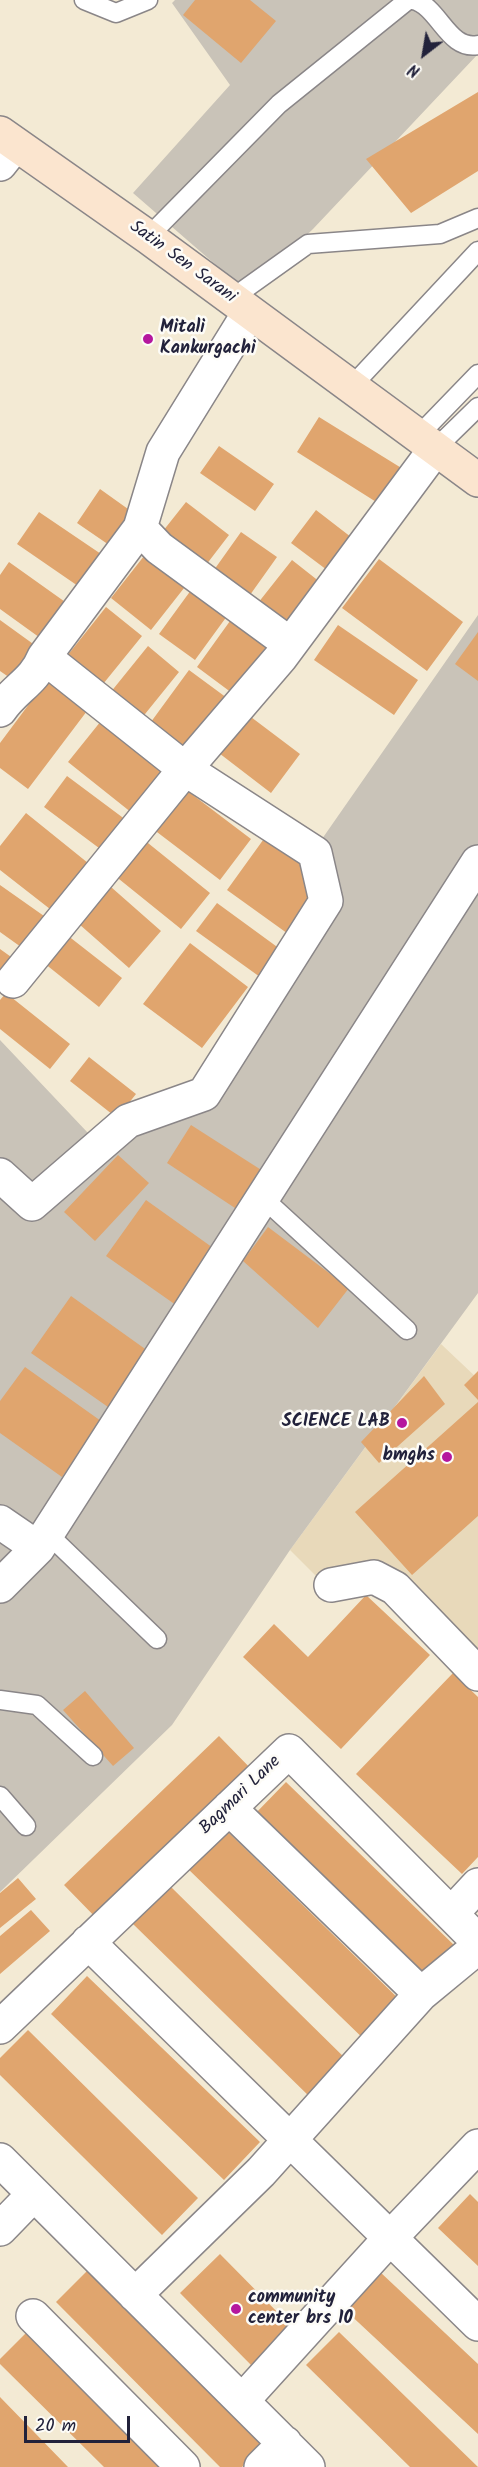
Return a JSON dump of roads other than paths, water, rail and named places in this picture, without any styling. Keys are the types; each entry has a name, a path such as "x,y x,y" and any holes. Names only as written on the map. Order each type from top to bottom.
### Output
{"main road":[{"name":"Satin Sen Sarani","path":"5,147 148,237 478,480"}],"street":[{"path":"3,700 38,672 44,657 140,528 163,452 240,306"},
{"path":"13,981 290,644 427,442"},
{"path":"140,528 159,548 290,644"},
{"path":"0,1175 32,1204 128,1121 204,1094 326,901 315,853 185,769 44,657"},
{"path":"0,1586 42,1541 478,862"},
{"path":"0,1522 42,1541"},
{"path":"331,1585 374,1577 395,1588 478,1674"},
{"name":"Bagmari Lane","path":"0,2027 289,1751 478,1941"},
{"path":"229,1808 421,1994"},
{"path":"452,1914 478,1885"},
{"path":"88,1942 478,2324"},
{"path":"135,2295 261,2172 421,1994 478,1947"},
{"path":"242,2401 390,2238 478,2146"},
{"path":"0,2160 308,2467"},
{"path":"0,2229 34,2194"},
{"path":"33,2316 183,2467"},
{"path":"261,2467 285,2444"}],"lane":[{"path":"84,0 116,13 148,0"},
{"path":"148,237 279,104 408,0"},
{"path":"413,0 420,2 431,12 459,43 469,46 478,45"},
{"path":"240,306 308,244 440,234 478,218"},
{"path":"351,387 478,251"},
{"path":"427,442 478,374"},
{"path":"427,442 478,407"},
{"path":"263,1198 407,1330"},
{"path":"42,1541 157,1639"},
{"path":"0,1700 37,1705 93,1756"},
{"path":"0,1796 26,1826"}],"place":[{"name":"Mitali Kankurgachi","path":"148,339"},
{"name":"SCIENCE LAB","path":"402,1423"},
{"name":"bmghs","path":"447,1457"},
{"name":"community center brs 10","path":"236,2309"}]}
